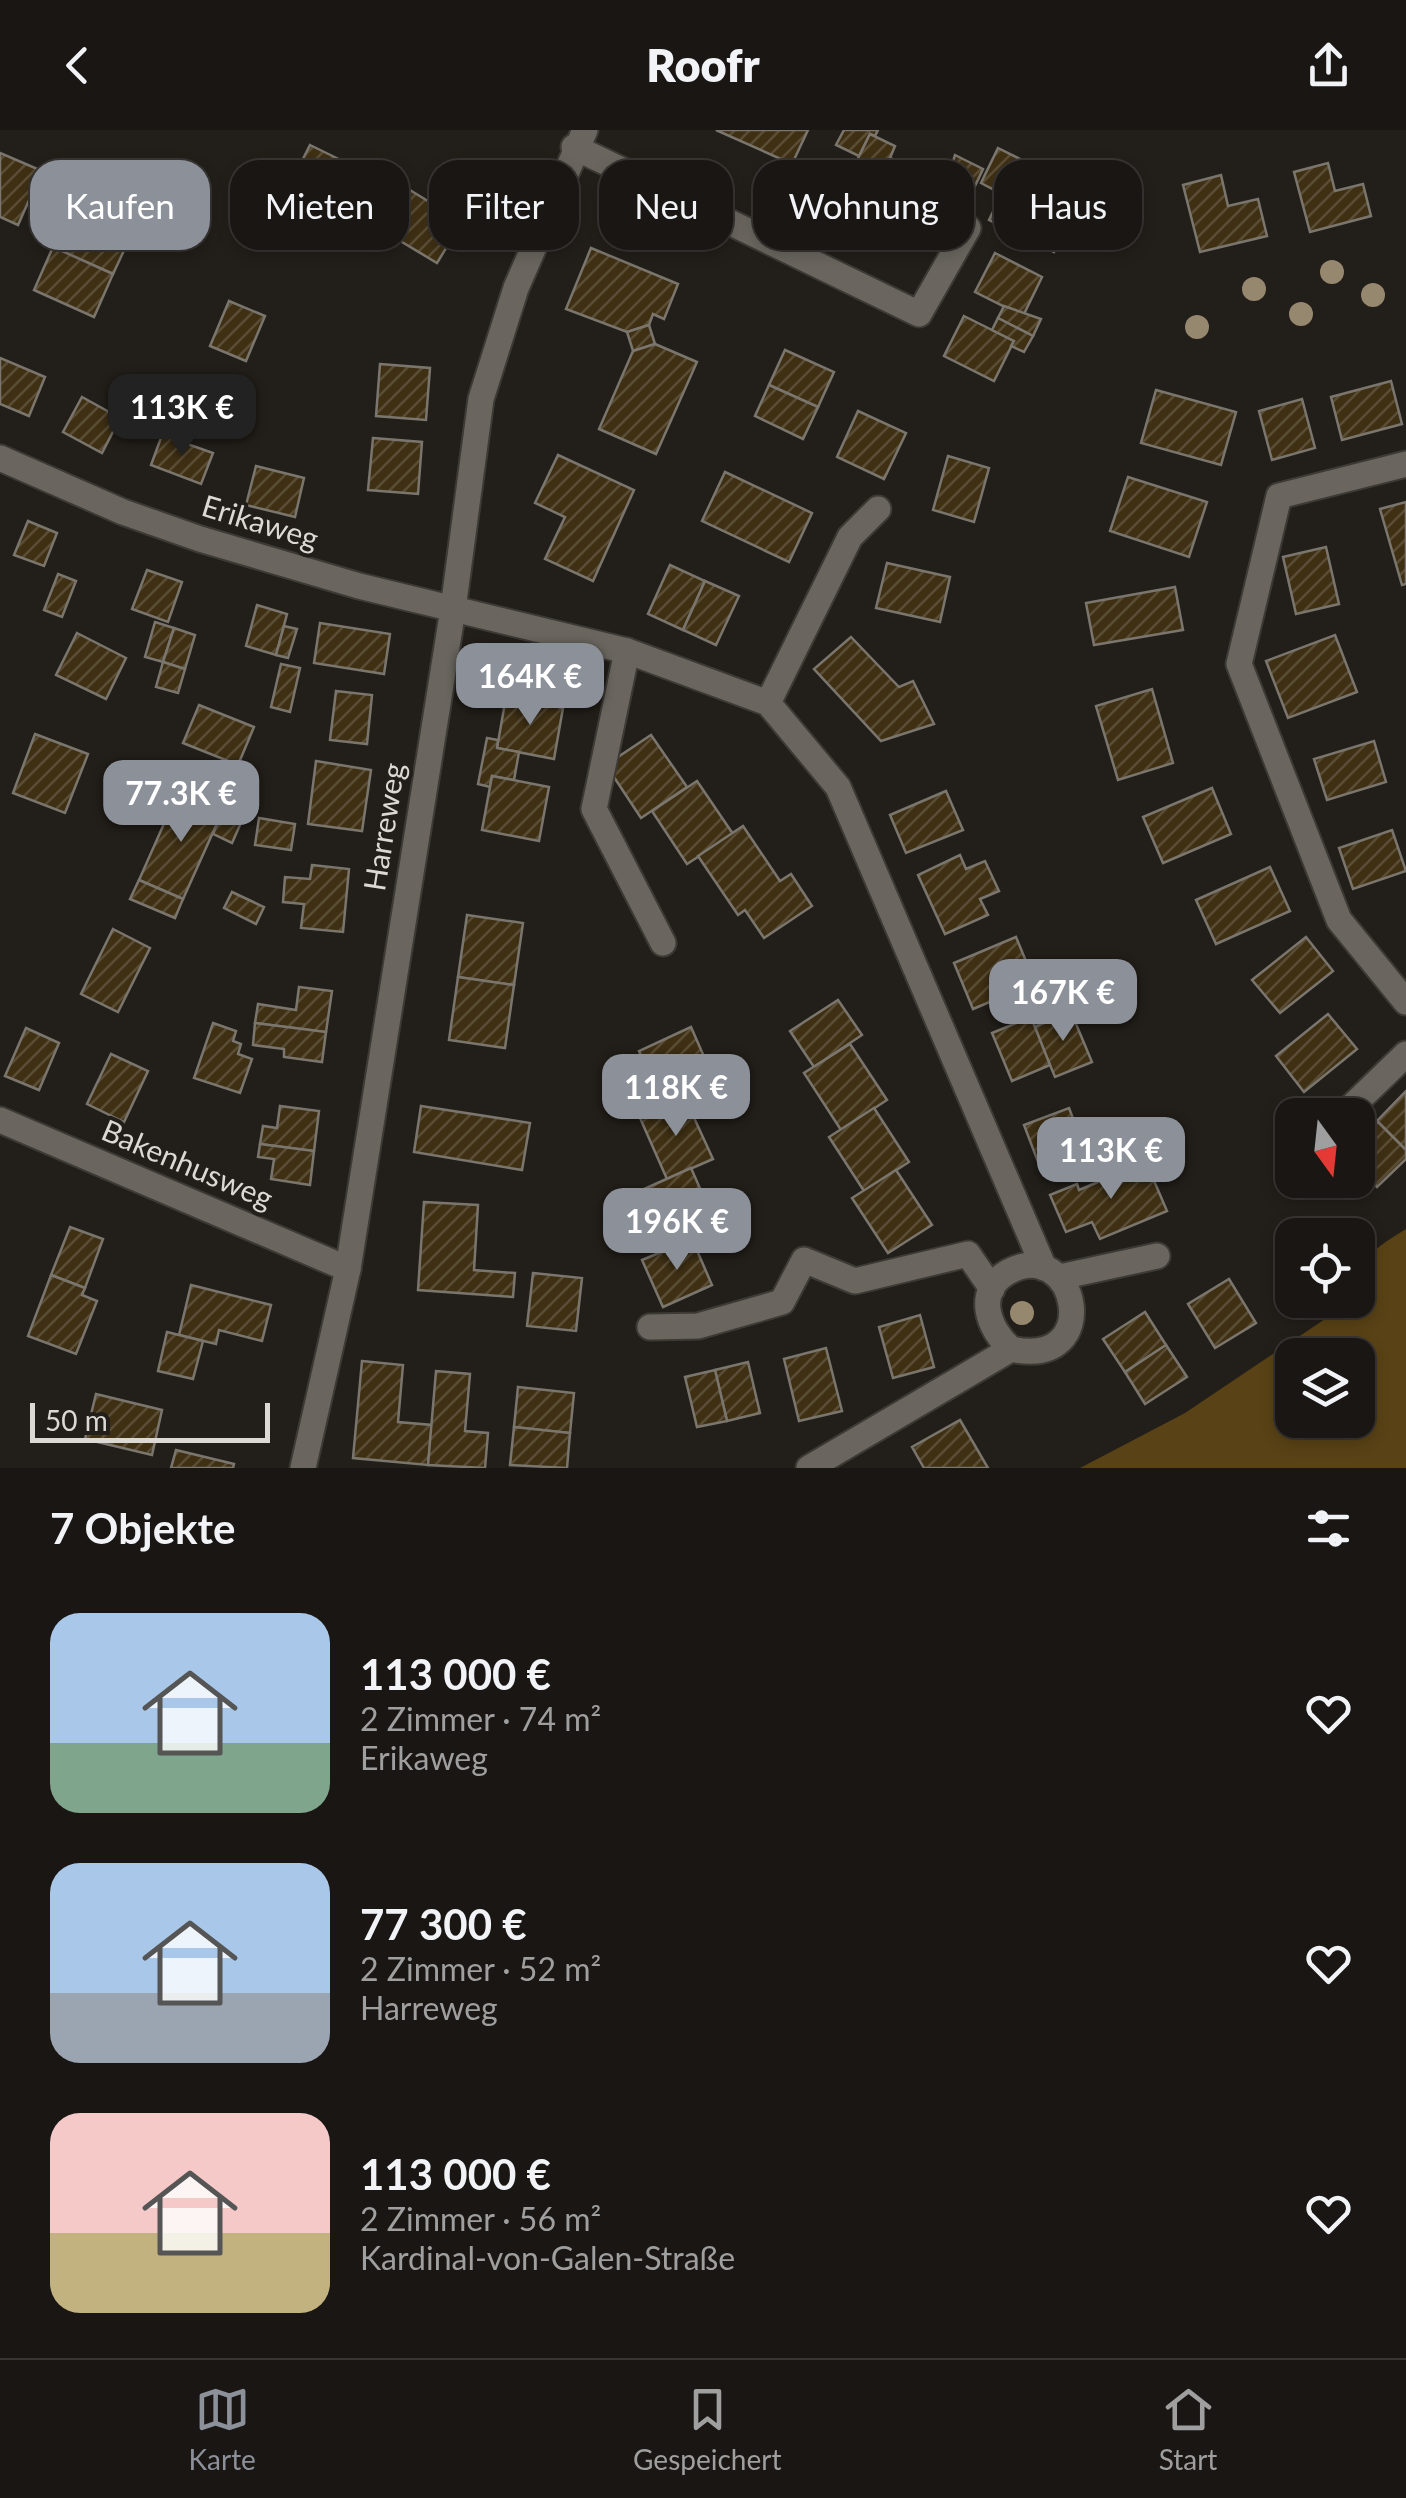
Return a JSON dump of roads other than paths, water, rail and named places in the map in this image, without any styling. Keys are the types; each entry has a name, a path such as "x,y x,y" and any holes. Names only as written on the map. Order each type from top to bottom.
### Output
{"street":[{"name":"Harreweg","path":"303,1468 348,1269 453,609 482,398 516,288 580,139 753,228"},
{"name":"Harreweg","path":"795,250 919,314 955,250"},
{"name":"Erikaweg","path":"0,458 123,512 200,540 453,609 627,651 768,703"},
{"path":"1406,464 1280,496 1238,664 1339,920 1406,1002"},
{"path":"878,509 850,537 768,703 838,786 1052,1272 1073,1302 1069,1329 1049,1349 1030,1353 1011,1349 993,1333 986,1311 992,1288 1005,1273 1024,1266 1052,1272 1157,1256"},
{"path":"627,651 594,810 663,944"},
{"path":"1361,1098 1406,1054"},
{"name":"Bakenhusweg","path":"0,1120 348,1269"},
{"path":"650,1327 698,1326 782,1302 804,1260 855,1282 968,1254 992,1288"},
{"path":"809,1468 1011,1349"}]}
